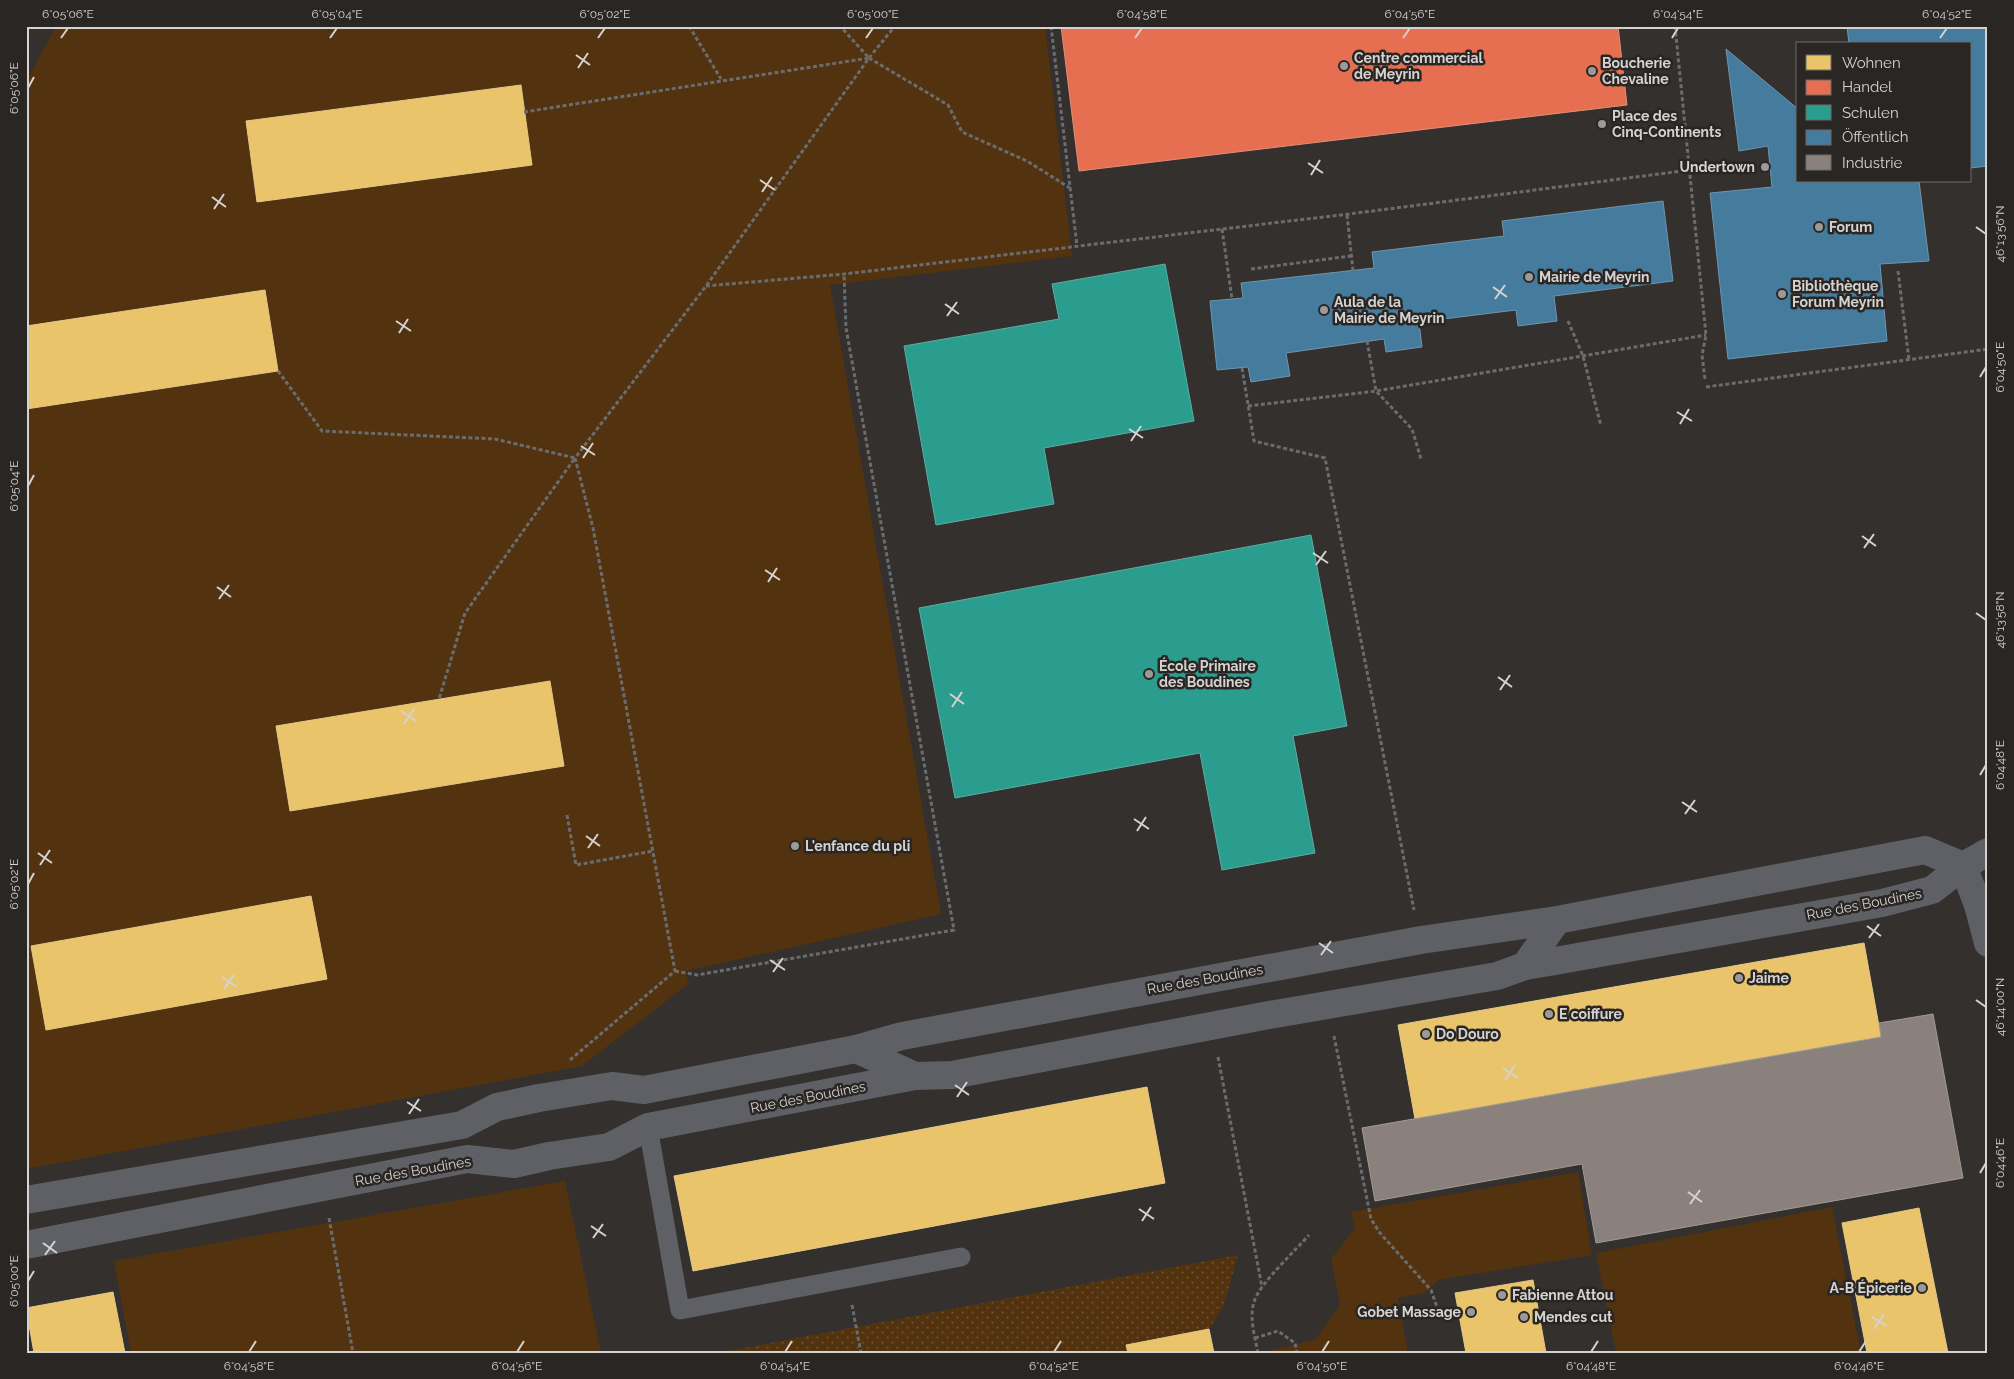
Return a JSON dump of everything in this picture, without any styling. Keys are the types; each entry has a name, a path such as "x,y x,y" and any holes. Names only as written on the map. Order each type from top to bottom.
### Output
{"street":[{"name":"Rue des Boudines","path":"26,1200 462,1125 497,1106 539,1098 612,1086 644,1090 856,1049 902,1036 1420,940 1557,920 1925,850 1962,866 1932,890 1882,903 1525,966 1497,976 1268,1015 952,1075 915,1076 648,1127 610,1147 549,1156 514,1164 467,1159 26,1245"},
{"path":"1988,852 1962,866 1978,905 1988,943"},
{"path":"1525,966 1557,920"},
{"name":"Rue des Boudines","path":"856,1049 915,1076"}],"lane":[{"path":"648,1127 680,1310 961,1257"}],"path":[{"path":"689,26 721,80"},
{"path":"840,26 869,58 948,106 962,132 1027,161 1070,188"},
{"path":"439,699 465,613 575,458 706,286 869,58 894,26"},
{"path":"1051,26 1077,246"},
{"path":"1675,26 1706,335 1702,355 1705,379"},
{"path":"524,112 869,58"},
{"path":"706,286 844,274 1347,215 1690,170"},
{"path":"1347,215 1353,271"},
{"path":"1222,229 1232,299"},
{"path":"1251,269 1351,256"},
{"path":"1898,271 1909,360"},
{"path":"675,971 697,976 954,930 846,328 844,274"},
{"path":"1568,320 1583,356 1601,426"},
{"path":"1248,406 1376,391 1706,335"},
{"path":"1367,341 1376,391 1412,429 1421,459"},
{"path":"1706,387 1988,349"},
{"path":"1242,368 1254,441 1325,458 1420,940"},
{"path":"278,372 322,432 495,439 575,458"},
{"path":"575,458 593,528 675,971"},
{"path":"567,815 576,865 653,851"},
{"path":"567,1062 675,971"},
{"path":"1332,1028 1371,1219 1380,1233 1431,1290 1437,1307"},
{"path":"1217,1050 1262,1287"},
{"path":"328,1212 353,1353"},
{"path":"1258,1353 1252,1325 1254,1301 1262,1287 1309,1235"},
{"path":"857,1327 861,1353"},
{"path":"1255,1338 1278,1331 1295,1343 1297,1353"}],"shaded area":[{"path":"56,26 1045,26 1072,256 830,285 941,914 686,971 688,984 582,1066 26,1169 26,82"},
{"path":"1578,1172 1592,1255 1439,1280 1424,1293 1398,1298 1408,1353 1272,1353 1271,1350 1315,1340 1340,1305 1331,1259 1355,1228 1351,1212"},
{"path":"565,1181 601,1353 131,1353 114,1261"},
{"path":"1832,1207 1861,1353 1616,1353 1596,1253"},
{"path":"1238,1255 1224,1305 1209,1329 1127,1345 1128,1353 717,1353"}],"building: Wohnen":[{"path":"521,85 532,165 257,202 246,121"},
{"path":"265,290 278,371 26,409 26,326"},
{"path":"550,681 564,766 290,811 276,726"},
{"path":"311,896 327,979 46,1030 31,946"},
{"path":"1864,943 1881,1037 1415,1119 1398,1025"},
{"path":"1147,1087 1165,1183 693,1271 674,1176"},
{"path":"1919,1208 1948,1353 1867,1353 1842,1223"},
{"path":"1533,1280 1546,1353 1466,1353 1455,1293"},
{"path":"113,1292 125,1353 34,1353 26,1308"},
{"path":"1209,1329 1214,1353 1128,1353 1126,1345"}],"building: Handel":[{"name":"Centre commercial de Meyrin","path":"1061,26 1618,26 1627,105 1079,171"}],"building: Schulen":[{"path":"1165,264 1194,421 1044,448 1054,504 936,525 904,346 1059,319 1052,284"},
{"path":"1311,535 1347,726 1293,736 1315,853 1222,870 1200,753 955,798 919,608"}],"building: Öffentlich":[{"path":"1847,26 1988,26 1988,166 1972,168 1972,42 1849,42"},
{"name":"Forum","path":"1726,49 1796,107 1796,182 1919,182 1929,261 1880,264 1887,341 1728,359 1710,193 1772,187 1768,146 1739,151"},
{"path":"1663,201 1673,281 1554,296 1557,321 1518,326 1516,310 1419,322 1422,347 1386,352 1384,339 1286,353 1290,376 1251,382 1248,367 1217,370 1210,301 1243,298 1241,283 1374,268 1372,252 1504,236 1502,221"}],"building: Industrie":[{"path":"1933,1014 1963,1178 1596,1243 1582,1164 1375,1201 1362,1128 1881,1037 1879,1023"}],"place":[{"name":"Centre commercial de Meyrin","path":"1344,66"},
{"name":"Boucherie Chevaline","path":"1592,71"},
{"name":"Place des Cinq-Continents","path":"1602,124"},
{"name":"Undertown","path":"1765,167"},
{"name":"Forum","path":"1819,227"},
{"name":"Mairie de Meyrin","path":"1529,277"},
{"name":"Bibliothèque Forum Meyrin","path":"1782,294"},
{"name":"Aula de la Mairie de Meyrin","path":"1324,310"},
{"name":"École Primaire des Boudines","path":"1149,674"},
{"name":"L'enfance du pli","path":"795,846"},
{"name":"Jaime","path":"1739,978"},
{"name":"E coiffure","path":"1549,1014"},
{"name":"Do Douro","path":"1426,1034"},
{"name":"A-B Épicerie","path":"1922,1288"},
{"name":"Fabienne Attou","path":"1502,1295"},
{"name":"Gobet Massage","path":"1471,1312"},
{"name":"Mendes cut","path":"1524,1317"}]}
